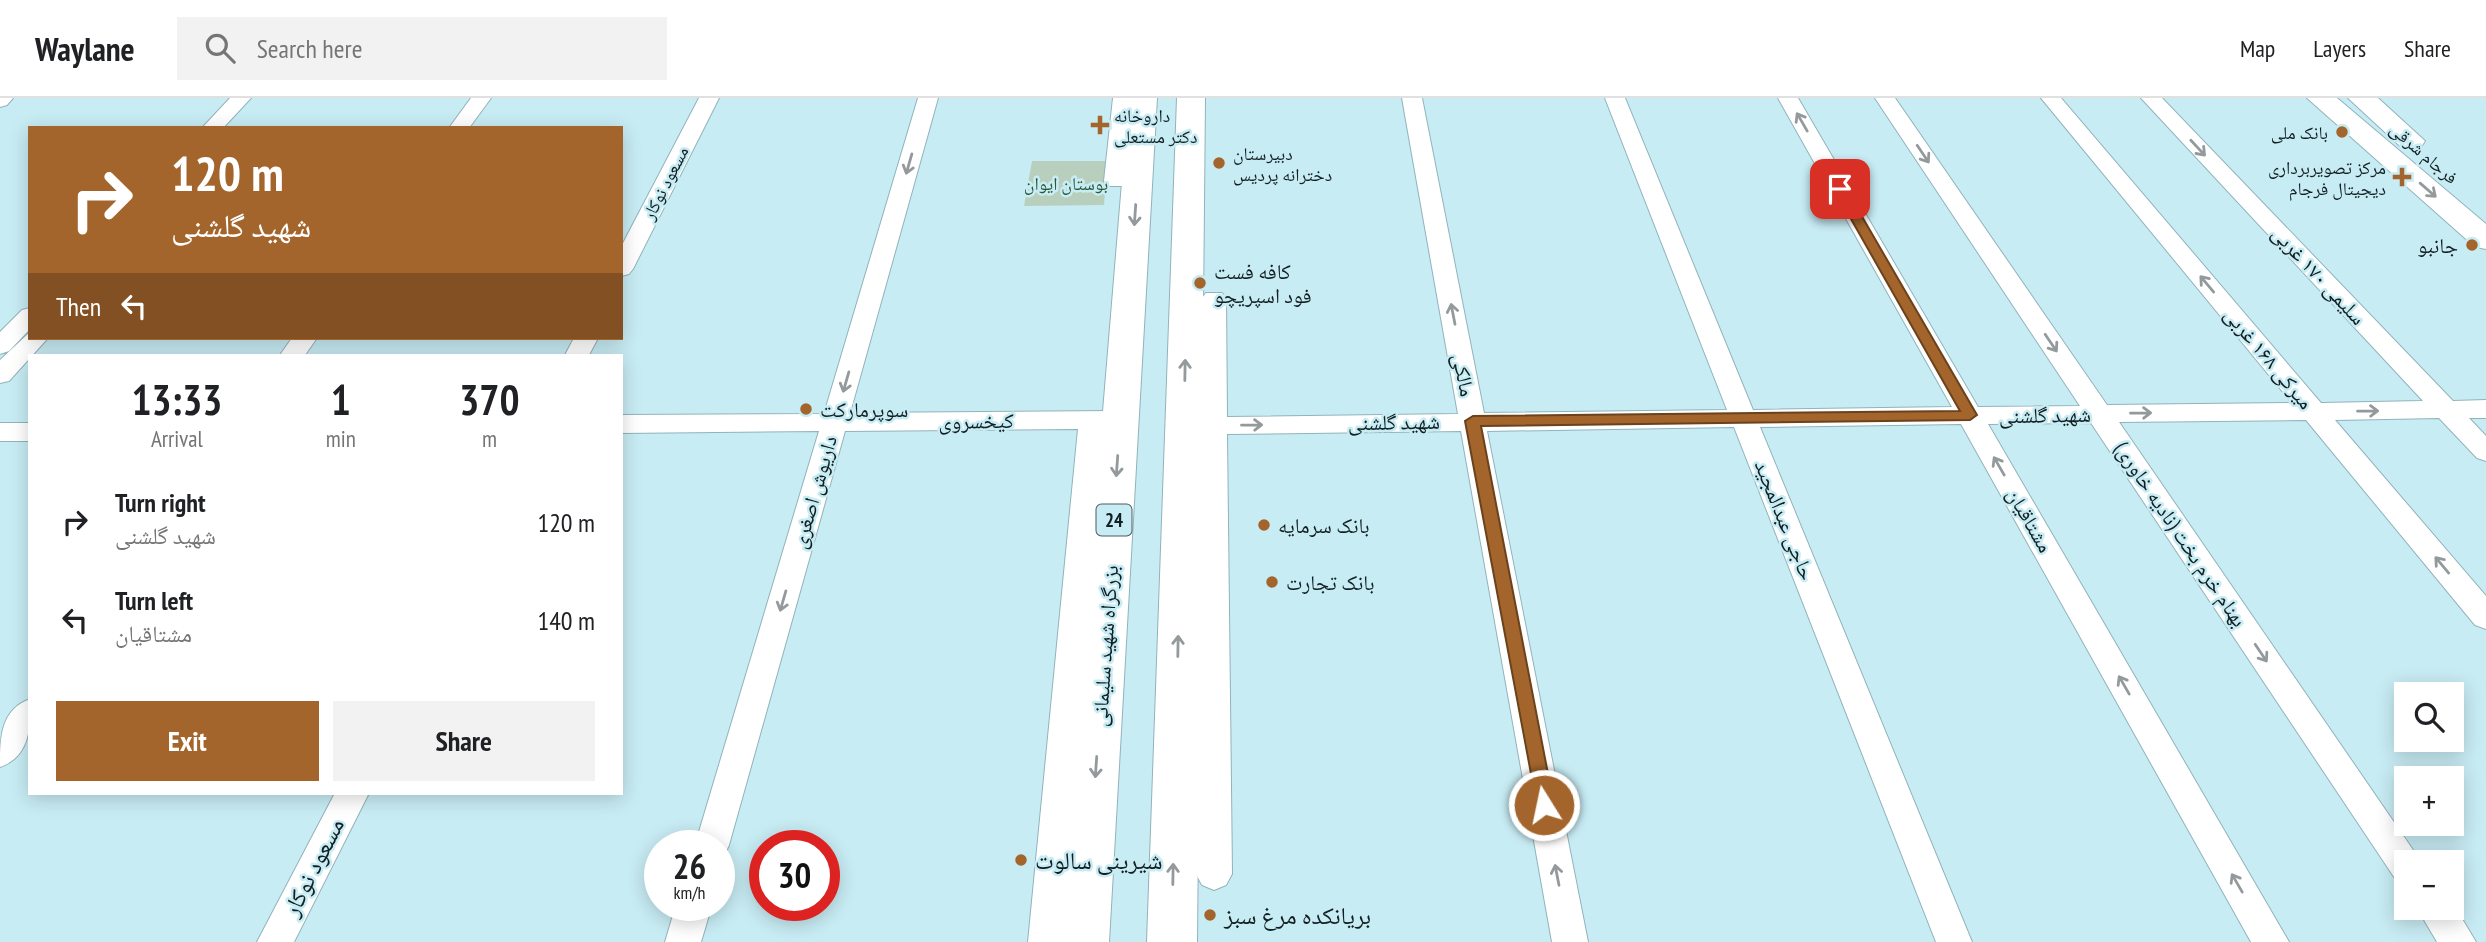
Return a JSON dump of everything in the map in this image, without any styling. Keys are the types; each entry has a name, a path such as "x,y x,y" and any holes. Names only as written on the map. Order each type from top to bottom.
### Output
{"main road":[{"name":"بزرگراه شهید سلیمانی","path":"1084,942 1106,420 1143,98"},
{"path":"1172,942 1198,426 1191,98"},
{"name":"فرجام شرقی","path":"2321,98 2486,240"},
{"name":"فرجام شرقی","path":"2362,98 2486,207"}],"street":[{"path":"214,126 241,98"},
{"path":"237,126 264,98"},
{"path":"460,126 481,98"},
{"name":"مسعود نوکار","path":"623,265 709,98"},
{"name":"داریوش اصغری","path":"716,830 928,98"},
{"path":"1115,181 1123,98"},
{"name":"مالکی","path":"1412,98 1570,942"},
{"name":"حاجی عبدالمجید","path":"1615,98 1954,942"},
{"name":"مشتاقیان","path":"1788,98 2271,942"},
{"name":"بهنام خرم بخت (نادیه خاوری)","path":"1885,98 2395,850"},
{"name":"میرکی ۱۶۸ غربی","path":"2051,98 2486,617"},
{"name":"سلیمی ۱۷۰ غربی","path":"2151,98 2486,452"},
{"path":"1214,298 1198,426 1214,874"},
{"path":"0,346 28,317"},
{"path":"0,375 34,340"},
{"path":"293,354 303,340"},
{"name":"شهید گلشنی","path":"1198,426 2486,409"},
{"path":"1046,942 1106,420"},
{"name":"کیخسروی","path":"623,424 1106,420"},
{"path":"0,432 28,432"},
{"path":"0,753 28,715"},
{"name":"مسعود نوکار","path":"275,942 351,795"},
{"path":"2443,920 2458,942"},
{"path":"684,942 690,921"}],"green space":[{"name":"بوستان ایوان","path":"1032,161 1108,161 1104,205 1024,206"}],"place":[{"name":"داروخانه دکتر مستعلی","path":"1100,125"},
{"name":"بانک ملی","path":"2342,132"},
{"name":"دبیرستان دخترانه پردیس","path":"1219,163"},
{"name":"مرکز تصویربرداری دیجیتال فرجام","path":"2402,177"},
{"name":"جانبو","path":"2472,245"},
{"name":"کافه فست فود اسپریچو","path":"1200,283"},
{"name":"سوپرمارکت","path":"806,409"},
{"name":"بانک سرمایه","path":"1264,525"},
{"name":"بانک تجارت","path":"1272,582"},
{"name":"شیرینی سالوت","path":"1021,860"},
{"name":"بریانکده مرغ سبز","path":"1210,915"}],"route":[{"path":"1544,805 1473,421 1970,415 1840,189"}]}
